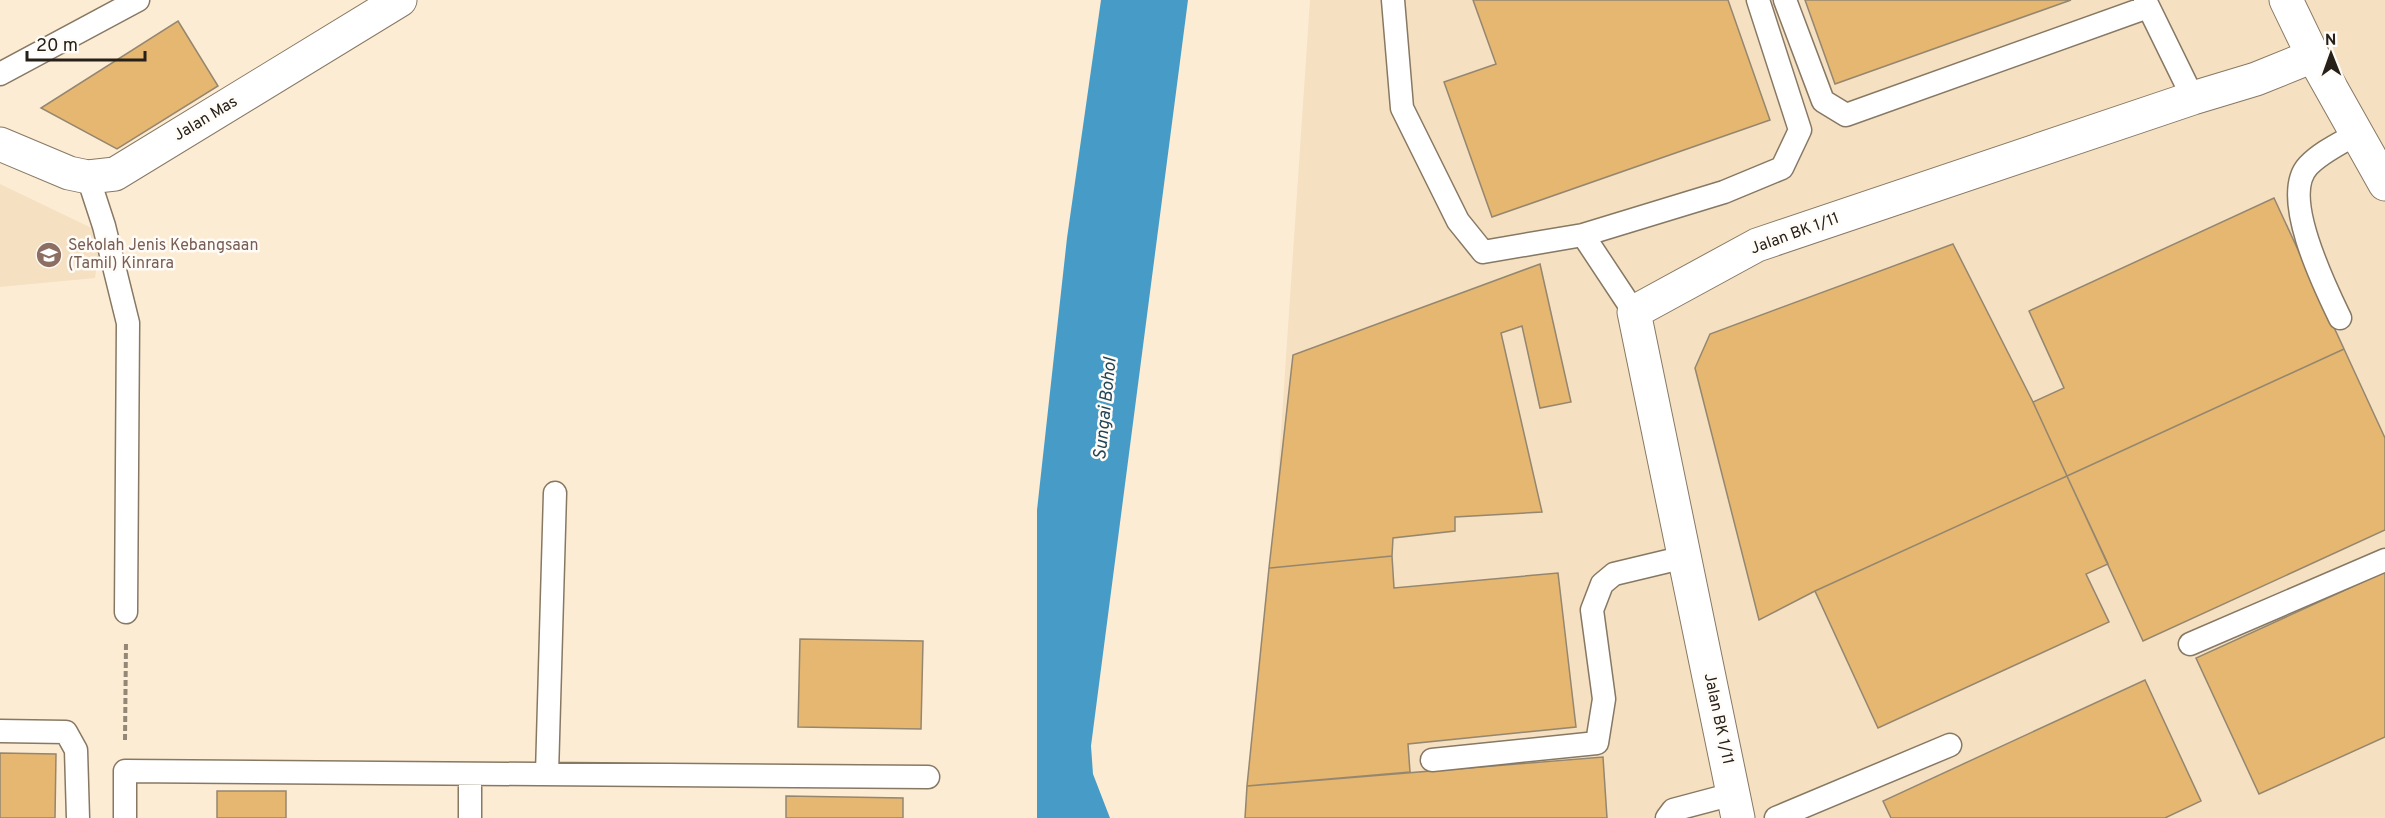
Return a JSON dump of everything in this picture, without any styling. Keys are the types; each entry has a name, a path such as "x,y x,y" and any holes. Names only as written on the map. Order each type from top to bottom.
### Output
{"street":[{"name":"Jalan Mas","path":"0,144 44,164 88,177 115,174 400,0"},
{"path":"2286,0 2313,56 2385,184"},
{"name":"Jalan BK 1/11","path":"1736,806 1635,312 1757,245 2193,98 2256,79 2313,56"}],"lane":[{"path":"0,74 138,0"},
{"path":"1393,0 1402,108 1458,221 1483,252 1583,235 1724,192 1782,168 1800,130 1758,0"},
{"path":"1785,0 1823,101 1846,114 2146,3 2193,98"},
{"path":"2340,318 2317,270 2305,233 2297,190 2306,168 2322,155 2358,133"},
{"path":"88,177 104,226 128,323 126,612"},
{"path":"1583,235 1635,312"},
{"path":"547,774 555,493"},
{"path":"1432,760 1597,743 1604,699 1592,610 1602,585 1614,574 1685,557"},
{"path":"2190,645 2385,560"},
{"path":"0,731 66,732 76,750 78,818"},
{"path":"1776,818 1950,745"},
{"path":"124,818 125,771 928,777"},
{"path":"470,774 470,818"},
{"path":"1667,818 1673,810 1736,806"}],"path":[{"path":"125,771 126,612"}],"shaded area":[{"path":"1310,0 2385,0 2385,818 1255,818"},
{"name":"Sekolah Jenis Kebangsaan (Tamil) Kinrara","path":"0,184 102,233 95,278 0,287"}],"water":[{"name":"Sungai Bohol","path":"1101,0 1188,0 1091,746 1093,774 1110,818 1037,818 1037,510 1067,238"}],"building":[{"path":"1473,0 1728,0 1770,120 1492,217 1444,82 1496,64"},
{"path":"1805,0 2071,0 1835,84"},
{"path":"178,21 218,86 117,149 41,108"},
{"path":"2274,198 2344,349 2067,476 2033,402 2064,388 2029,311"},
{"path":"1953,244 2033,402 2067,476 1815,591 1759,620 1695,368 1710,334"},
{"path":"1540,264 1571,402 1540,408 1522,326 1501,333 1542,512 1455,517 1455,531 1393,538 1392,556 1269,568 1293,355"},
{"path":"2344,349 2385,438 2385,530 2143,641 2067,476"},
{"path":"2067,476 2108,564 2086,574 2109,622 1878,728 1815,591"},
{"path":"1392,556 1394,588 1558,573 1576,727 1408,744 1410,772 1247,786 1269,568"},
{"path":"2385,572 2385,737 2259,794 2196,658"},
{"path":"800,639 923,641 921,729 798,727"},
{"path":"2145,680 2201,801 2165,818 1891,818 1883,801"},
{"path":"0,753 56,754 55,818 0,818"},
{"path":"1603,757 1607,818 1245,818 1247,786"},
{"path":"217,791 286,791 286,818 217,818"},
{"path":"786,796 903,798 903,818 786,818"}],"place":[{"name":"Sekolah Jenis Kebangsaan (Tamil) Kinrara","path":"49,255"}]}
